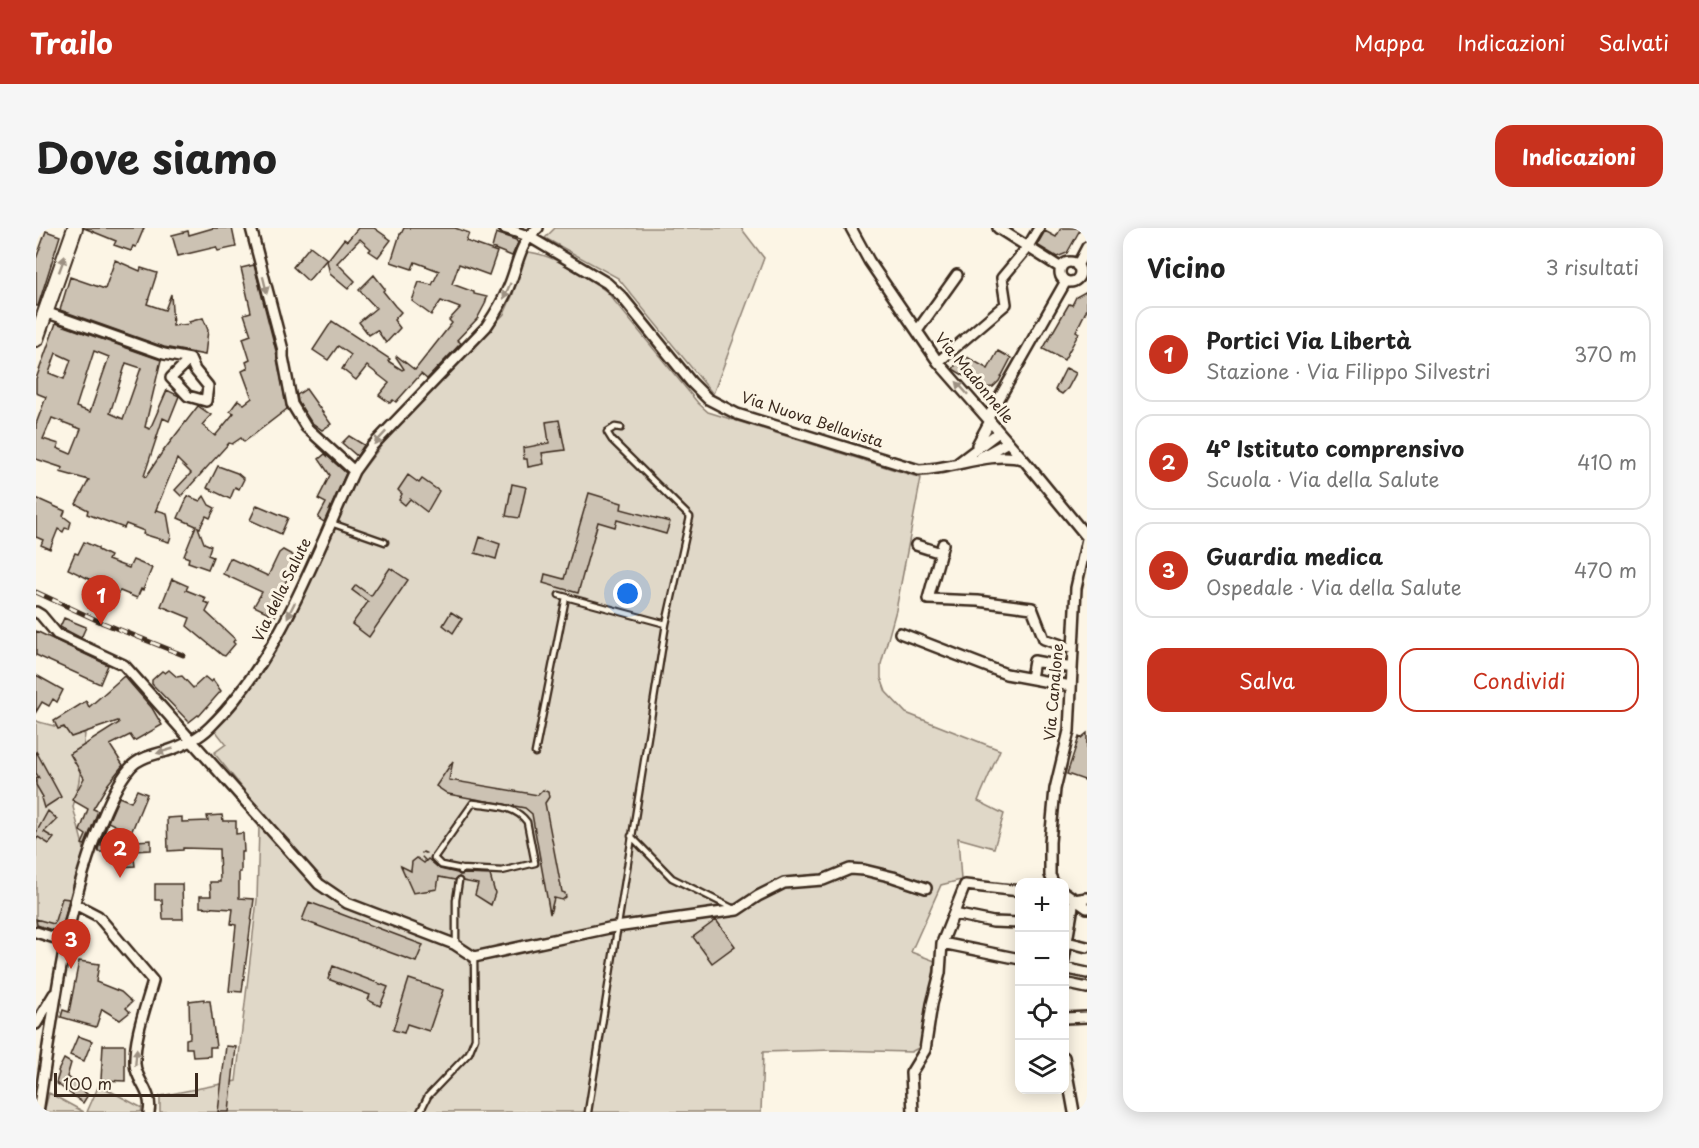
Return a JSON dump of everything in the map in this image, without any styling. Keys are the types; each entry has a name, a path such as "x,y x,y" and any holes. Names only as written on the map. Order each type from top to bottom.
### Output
{"street":[{"path":"36,339 42,309 75,228"},
{"path":"251,228 283,350 292,404 306,427 354,471"},
{"name":"Via Nuova Bellavista","path":"504,228 528,236 607,283 629,305 691,382 708,399 737,414 919,470 941,469 972,457"},
{"path":"528,236 538,228"},
{"name":"Via Madonnelle","path":"851,228 868,261 938,362 1008,441 1087,538"},
{"path":"998,228 1061,268"},
{"path":"938,362 1002,310 1006,300 1002,278 1027,248 1039,228"},
{"name":"Via della Salute","path":"38,1112 68,935 84,865 106,809 131,766 155,753 191,741 210,728 246,685 272,648 354,471 372,446 498,310 528,236"},
{"path":"1077,266 1066,263 1061,268 1060,275 1066,281 1072,282 1078,278 1077,266 1087,247"},
{"path":"917,331 957,275"},
{"path":"1078,278 1087,282"},
{"path":"972,457 989,420 1066,281"},
{"path":"42,309 164,354 189,359"},
{"path":"189,359 208,386 206,401 188,396 171,378 189,359"},
{"path":"972,457 999,432"},
{"path":"972,457 1008,441"},
{"path":"972,457 1000,456 1023,459"},
{"name":"Via Canalone","path":"1051,878 1054,789 1069,731 1076,588 1087,538"},
{"path":"916,545 942,549 928,599 978,601 1032,608 1044,639 1073,649"},
{"path":"36,612 57,634 124,665 319,884 347,903 456,945 474,957 616,927 737,910 784,883 823,880 850,869 893,877 926,888"},
{"path":"900,633 1006,674 1071,686"},
{"path":"1031,678 1034,661 1072,668"},
{"path":"913,1112 911,1073 925,1050 932,1004 940,973 942,943 965,885 1015,890"},
{"path":"1069,896 1087,898"},
{"path":"1069,897 1087,908"},
{"path":"75,904 98,916 153,981 140,1029 135,1066 151,1102 149,1112"},
{"path":"954,914 993,922 1015,923"},
{"path":"36,932 55,938 68,935"},
{"path":"1069,942 1087,947"},
{"path":"942,943 1015,958"},
{"path":"1069,969 1087,973"},
{"path":"1069,984 1087,988"},
{"path":"36,1024 57,990"},
{"path":"1069,1018 1087,1017"},
{"path":"1069,1082 1074,1112"}],"lane":[{"path":"588,1112 666,624 690,517 612,440 607,432 615,427 621,428"},
{"path":"331,523 386,542"},
{"path":"559,595 666,624"},
{"path":"535,753 566,597"},
{"path":"473,804 510,809 523,816 527,822 535,863 502,871 461,870 441,865 434,858 473,804"},
{"path":"631,836 672,878 737,910"},
{"path":"456,945 456,900 459,881"},
{"path":"420,1112 428,1096 469,1053 475,1038 474,957"}],"path":[{"path":"426,861 420,857 423,852 434,858"}],"shaded area":[{"path":"555,228 741,228 764,258 713,394 618,278 545,238"},
{"path":"529,252 560,262 607,292 698,403 708,412 921,478 896,610 881,664 881,678 886,692 906,713 1000,750 978,801 1004,814 994,848 958,838 961,880 941,885 911,952 935,961 922,1046 911,1052 834,1050 763,1052 761,1112 160,1112 160,1096 236,1081 257,900 259,827 267,818 214,753 226,744 214,729 260,673 286,632 358,476 394,429 504,314 513,294 524,254"},
{"path":"36,720 85,734 73,807 85,853 65,932 36,925"},
{"path":"99,1085 142,1108 141,1112 87,1112"},
{"path":"49,1093 84,1112 44,1112"}],"building":[{"path":"84,228 144,228 136,247 133,246 131,251 114,245 116,241"},
{"path":"213,228 232,228 236,247 218,251 216,247 178,256 172,235 188,231 189,235"},
{"path":"358,228 374,228 391,240 378,257 369,251 371,249 360,239 337,263 355,281 348,289 330,274 327,261 344,239 347,241"},
{"path":"404,228 455,228 469,233 466,241 497,252 489,275 459,264 452,284 487,297 485,304 477,319 457,340 461,343 427,379 421,374 396,402 393,400 390,403 379,395 389,383 367,366 356,380 342,369 351,355 338,346 328,360 313,350 332,321 390,359 388,361 402,370 404,369 397,356 415,370 452,323 449,320 460,308 441,301 431,315 412,301 419,282 432,285 439,271 415,262 412,269 391,262"},
{"path":"1061,228 1081,228 1067,253 1057,257 1037,245 1045,231 1056,237"},
{"path":"46,231 60,236 38,306 36,306 36,259"},
{"path":"496,233 516,240 518,243 512,256 492,248"},
{"path":"310,246 327,259 308,281 293,267"},
{"path":"115,260 140,271 141,268 157,273 147,304 165,310 171,294 173,326 190,324 189,322 203,318 208,330 205,355 164,347 60,310 70,277 105,289"},
{"path":"254,265 276,351 287,409 244,442 241,438 232,444 229,443 181,496 175,490 191,473 177,459 155,512 157,510 167,513 171,536 169,542 143,534 144,531 126,524 124,528 87,514 88,510 76,504 89,480 60,472 63,468 36,459 36,424 46,397 36,393 36,379 56,323 161,360 145,427 150,429 167,390 179,396 169,421 163,418 144,476 146,477 198,406 211,415 202,425 215,436 234,413 230,411 238,400 244,404 252,398 242,371 248,368 246,362 250,360 243,338 251,335 244,314 251,312 241,268","holes":["94,351 109,357 90,412 76,407","56,353 71,360 64,379 49,373","126,363 141,368 123,419 110,413","52,418 81,429 71,454 57,448 59,444 43,439"]},
{"path":"374,275 385,289 383,291 401,312 394,320 400,328 386,343 377,330 369,335 359,322 376,308 359,290"},
{"path":"1087,291 1087,309 1076,331 1079,333 1064,360 1043,349 1069,304 1072,305 1076,297"},
{"path":"998,351 1011,358 999,381 993,387 984,388 953,369 961,356 988,369"},
{"path":"1066,368 1076,373 1062,394 1055,390"},
{"path":"306,389 331,424 322,430 311,422 298,402 297,395"},
{"path":"559,420 565,450 542,453 544,464 528,467 527,459 524,459 523,448 549,443 546,422"},
{"path":"349,436 364,445 357,456 342,443"},
{"path":"325,454 346,473 324,522 318,518 326,503 318,499 330,475 319,459"},
{"path":"218,466 237,473 244,479 239,489 235,487 230,499 207,488"},
{"path":"408,475 419,483 422,479 439,491 427,512 410,499 405,505 399,500 402,494 398,490"},
{"path":"512,484 526,487 519,518 506,516"},
{"path":"589,493 622,503 621,509 670,522 666,534 617,520 615,527 598,522 578,593 543,583 545,574 564,579"},
{"path":"188,496 200,501 204,496 209,505 215,508 210,518 206,516 200,528 198,527 204,543 211,546 208,555 213,557 208,569 188,562 189,558 184,556 196,526 178,518"},
{"path":"36,498 65,511 63,516 71,522 69,529 65,528 63,532 58,529 50,549 41,545 43,540 36,537"},
{"path":"257,505 288,518 281,534 250,520"},
{"path":"480,537 500,544 496,559 475,553"},
{"path":"84,542 110,556 108,560 129,568 133,560 152,568 137,598 120,591 118,593 68,569 75,553 78,554"},
{"path":"283,550 296,557 276,606 279,607 275,616 254,606 262,592 223,574 230,558 268,576 279,553"},
{"path":"390,568 408,580 369,637 352,624 368,602 352,590 356,585 371,596"},
{"path":"172,579 188,586 186,590 206,598 204,602 210,604 206,612 235,639 233,642 235,644 225,656 187,626 190,618 161,606"},
{"path":"451,612 462,619 453,633 443,625"},
{"path":"64,618 86,627 81,638 60,627"},
{"path":"36,631 108,665 100,684 36,655"},
{"path":"169,670 177,677 182,676 193,688 205,677 211,682 213,680 221,691 199,716 189,722 152,684 152,680 162,671 165,673"},
{"path":"36,675 63,690 57,702 53,699 49,706 42,702 36,712"},
{"path":"124,676 152,708 162,725 134,741 130,735 110,745 123,765 93,809 98,811 85,845 82,844 86,835 80,831 88,809 72,800 84,778 70,754 119,723 118,721 71,737 64,727 58,729 54,721 86,701 89,707"},
{"path":"1087,733 1087,781 1067,774 1079,737"},
{"path":"36,751 61,797 44,808 41,798 43,797 36,785 36,779 39,778 36,773"},
{"path":"453,761 449,780 538,795 543,790 548,792 549,797 545,803 562,892 566,897 562,900 554,898 550,914 532,814 525,808 448,794 436,786"},
{"path":"137,790 147,794 131,833 108,822 119,797 131,802"},
{"path":"48,811 57,819 44,832 54,838 49,844 38,837 36,840 36,833"},
{"path":"222,815 223,821 236,821 236,834 243,833 244,852 241,852 239,898 254,899 242,992 229,991 236,925 231,924 233,909 200,907 200,896 211,896 210,882 220,882 219,849 183,848 183,850 168,851 167,818 182,817 182,822 208,821 207,816"},
{"path":"108,822 101,846 151,840 151,850 133,851 135,866 119,867 118,852 99,852 98,849"},
{"path":"417,858 424,863 428,859 440,869 460,875 490,875 495,893 491,905 475,895 478,884 463,881 459,877 455,880 439,877 437,889 413,893 401,866 411,871 412,862"},
{"path":"155,884 182,884 183,919 163,919 162,900 155,900"},
{"path":"62,898 69,899 62,930 55,931 37,925 36,919 54,924"},
{"path":"309,902 423,945 416,962 302,920"},
{"path":"716,920 735,946 712,963 693,937"},
{"path":"79,961 99,964 96,982 121,992 132,1002 126,1008 130,1012 120,1020 102,1009 96,1027 61,1017 63,1010 69,1012"},
{"path":"333,966 388,987 380,1006 368,1000 370,995 328,979"},
{"path":"409,979 443,990 429,1031 407,1024 404,1033 393,1030"},
{"path":"204,999 204,1001 210,1001 216,1047 210,1047 210,1056 193,1057 192,1048 186,1048 186,1039 190,1038 189,1001"},
{"path":"78,1036 92,1041 84,1061 70,1055"},
{"path":"103,1045 125,1045 125,1081 101,1080"},
{"path":"226,1046 236,1047 229,1112 218,1112"},
{"path":"64,1059 71,1063 67,1077 79,1084 78,1086 88,1095 83,1103 56,1083 58,1071"}],"railway":[{"path":"36,592 103,623 183,655"}],"place":[{"name":"Portici Via Libertà","path":"101,625"},
{"name":"4° Istituto comprensivo","path":"120,878"},
{"name":"Guardia medica","path":"71,969"}]}
